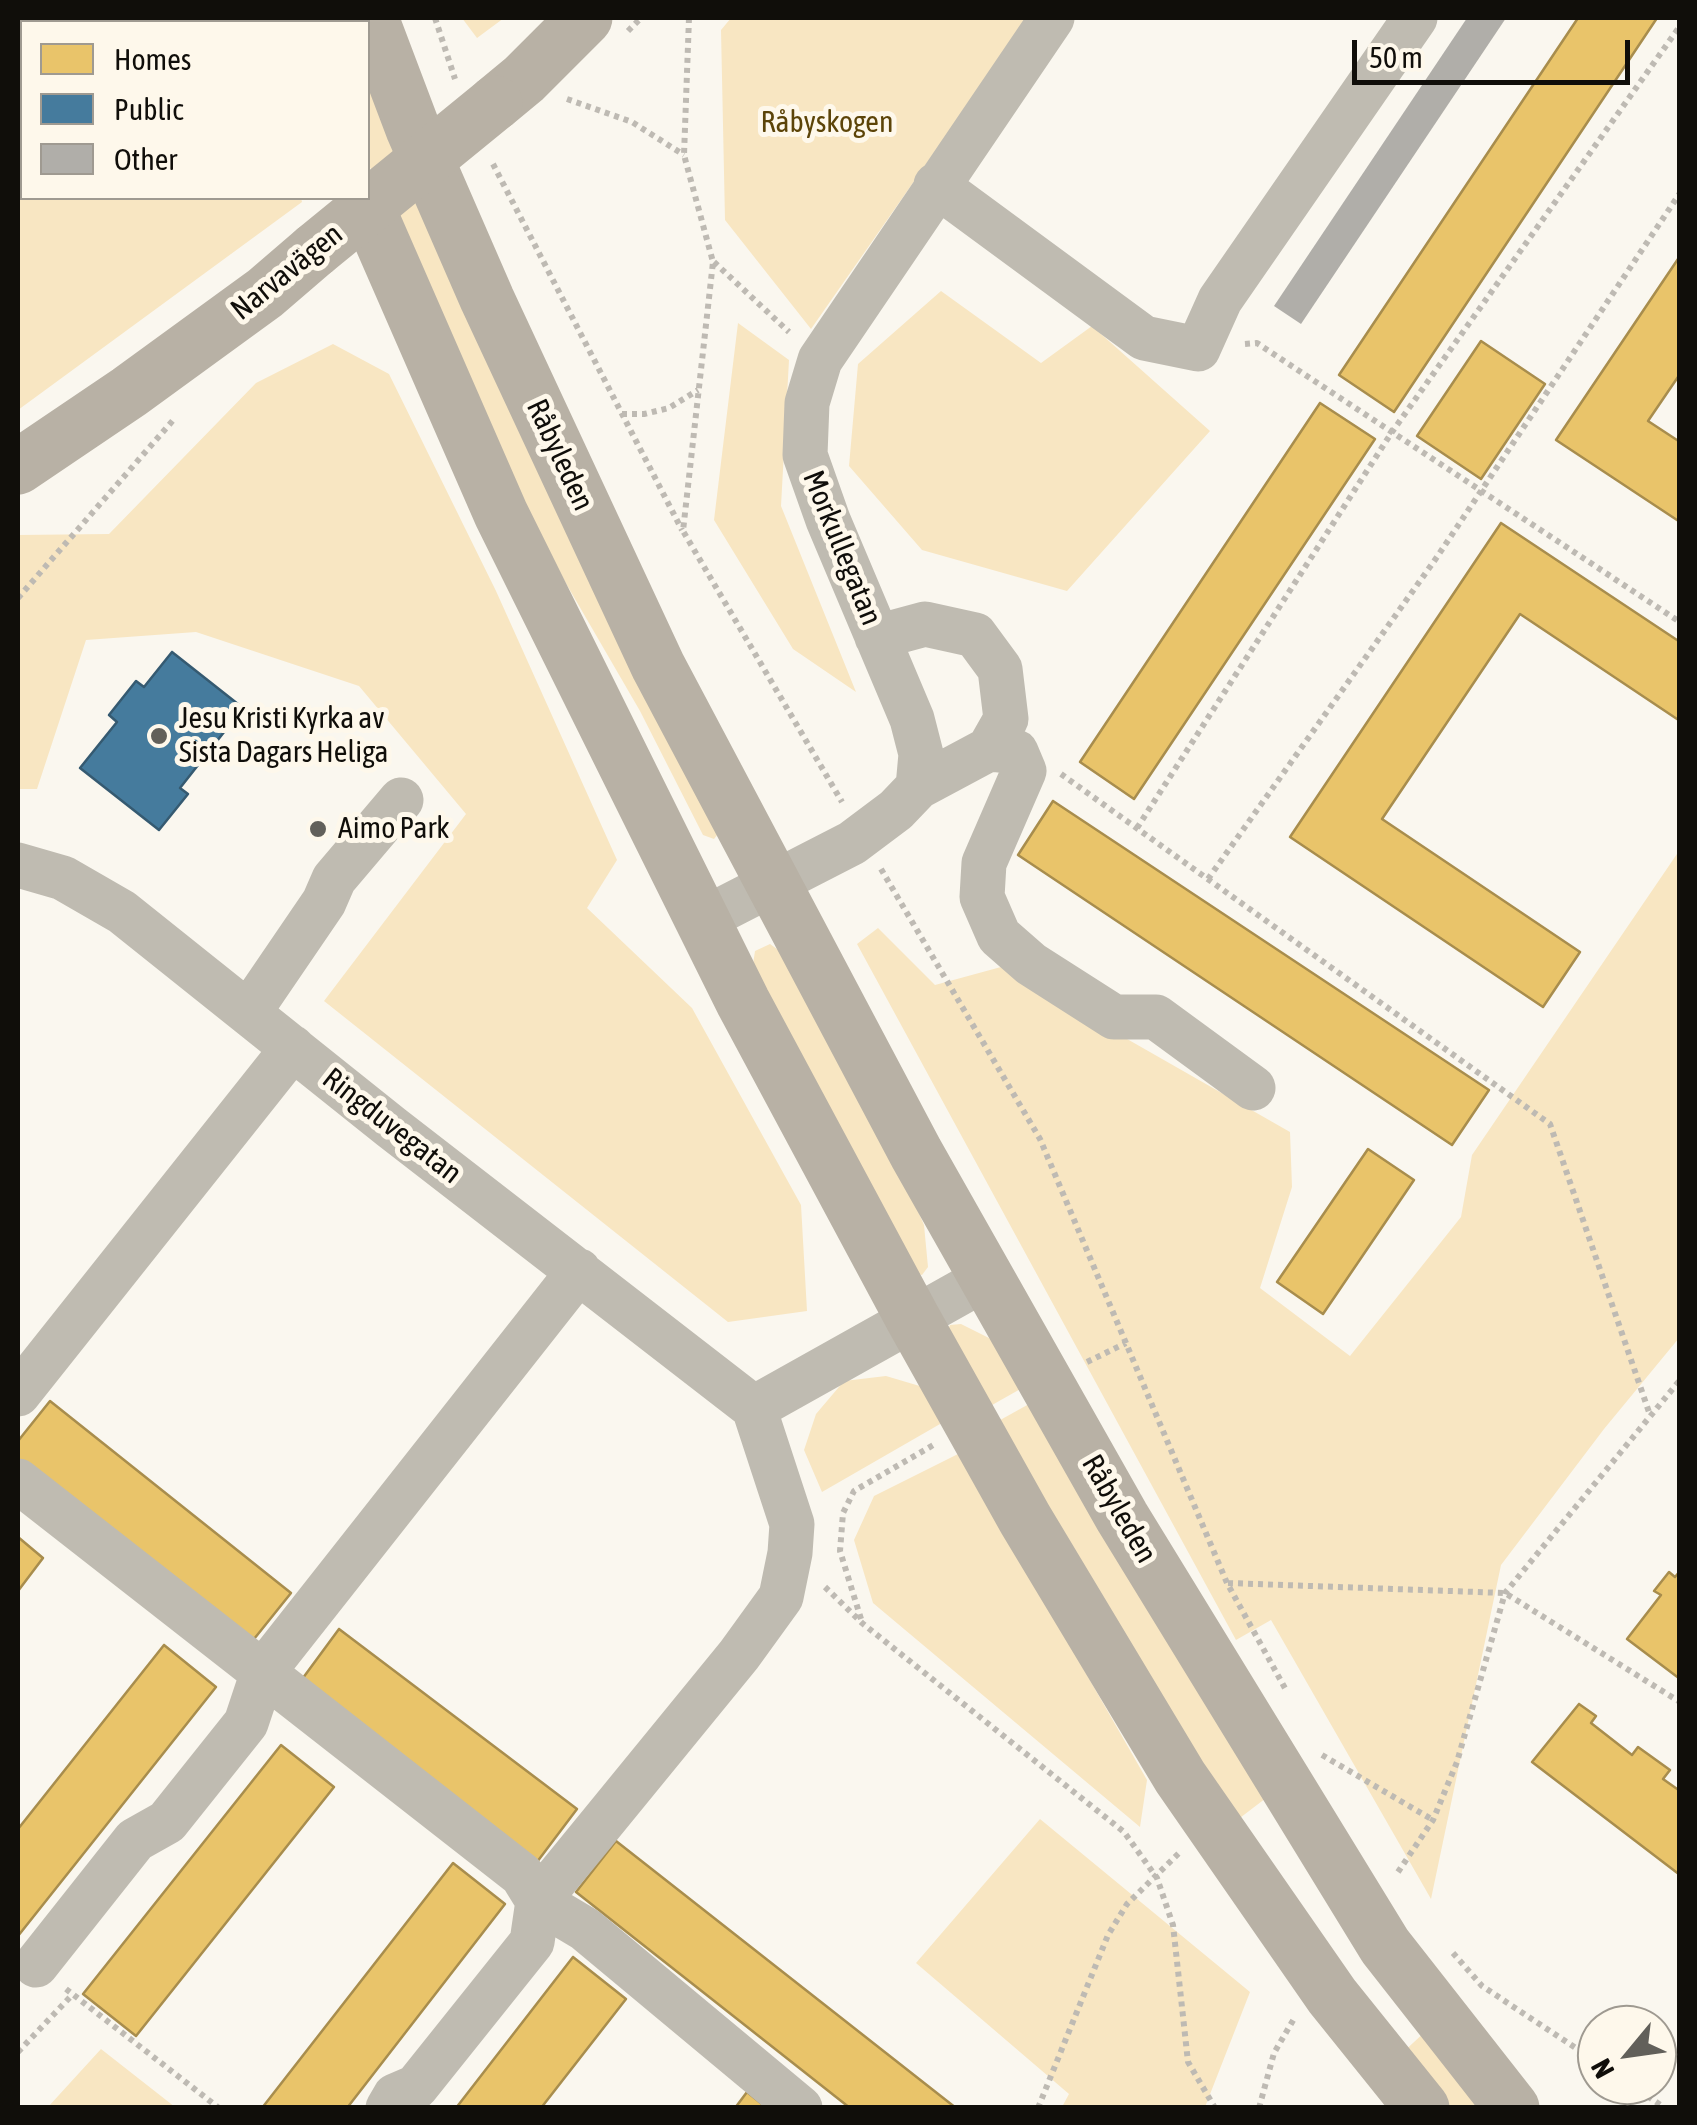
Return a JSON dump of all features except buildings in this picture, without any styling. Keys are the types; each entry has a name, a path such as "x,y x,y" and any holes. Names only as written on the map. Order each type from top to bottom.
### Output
{"main road":[{"name":"Råbyleden","path":"372,18 414,129 496,316 658,666 916,1153 1122,1517 1385,1946 1512,2108"},
{"name":"Narvavägen","path":"18,467 265,292 524,79 585,18"},
{"path":"364,200 500,514 702,920 912,1317 1025,1519 1180,1777 1332,1996 1422,2108"}],"street":[{"name":"Morkullegatan","path":"918,788 921,754 912,719 828,520 805,455 807,403 820,360 1052,18"},
{"path":"936,184 1144,338 1198,349 1220,300 1415,18"},
{"path":"877,637 925,624 975,635 1000,668 1006,719 1003,751"},
{"path":"702,920 852,843 918,788 1003,751"},
{"path":"1003,751 1024,772 984,863 982,897 999,936 1069,990 1114,1017 1156,1017 1253,1088"},
{"path":"250,1012 324,902 334,879 401,800"},
{"name":"Ringduvegatan","path":"18,866 63,878 122,912 754,1408"},
{"path":"18,1394 293,1048"},
{"path":"36,1964 134,1840 167,1822 246,1723 263,1672 579,1271"},
{"path":"388,2108 394,2096 416,2087 532,1942 538,1901 739,1655 781,1597 792,1524 754,1408 988,1277"},
{"path":"18,1481 522,1875 538,1901 585,1928 800,2108"}],"path":[{"path":"435,18 622,414 682,531"},
{"path":"1137,828 1392,432 1680,26"},
{"path":"561,97 632,122 684,155"},
{"path":"1208,879 1438,557 1680,193"},
{"path":"713,262 820,360"},
{"path":"1198,349 1257,343 1680,622"},
{"path":"622,414 669,408 699,390"},
{"path":"18,598 177,416"},
{"path":"1003,751 1054,770 1550,1124 1650,1415"},
{"path":"1398,1872 1433,1820 1457,1762 1505,1594 1680,1380"},
{"path":"790,1553 862,1624 1124,1832 1158,1878 1173,1924 1188,2062 1215,2108"},
{"path":"1226,1583 1505,1594 1680,1702"},
{"path":"1322,1755 1433,1820"},
{"path":"1038,2108 1108,1934 1127,1904 1185,1848"},
{"path":"1443,1942 1482,1986 1577,2049"},
{"path":"36,1964 220,2108"},
{"path":"18,2052 73,1994"},
{"path":"1259,2108 1274,2053 1295,2017"}],"green space":[{"path":"18,18 248,18 20,20 20,200 302,202 18,410"},
{"path":"462,18 504,18 477,38"},
{"name":"Råbyskogen","path":"731,18 1028,18 811,329 725,220 721,30"},
{"path":"370,68 722,829 714,839 703,835 640,711 542,542 370,167"},
{"path":"941,291 1041,363 1092,326 1210,431 1067,591 922,550 849,466 858,364"},
{"path":"738,323 789,360 781,506 856,692 793,649 714,520"},
{"path":"333,344 389,374 496,591 617,860 587,908 692,1008 801,1205 807,1311 728,1322 324,1001 466,814 359,686 196,632 86,640 37,789 18,789 18,535 109,534 256,383"},
{"path":"1679,851 1679,1338 1501,1565 1431,1899 1271,1620 1236,1640 857,944 878,928 935,985 1001,967 1290,1132 1292,1187 1260,1288 1350,1356 1461,1217 1472,1155"},
{"path":"770,944 784,954 911,1195 924,1225 928,1267 922,1275 910,1272 752,971 755,951"},
{"path":"961,1324 991,1339 1031,1383 985,1409 945,1336 950,1325"},
{"path":"886,1376 923,1387 947,1420 822,1492 804,1450 816,1414 844,1381"},
{"path":"1038,1399 1270,1795 1232,1824 993,1424"},
{"path":"960,1453 1147,1780 1140,1827 873,1603 854,1540 874,1496"},
{"path":"1040,1819 1250,1992 1205,2107 1062,2107 1069,2094 916,1963"},
{"path":"1428,2029 1492,2107 1442,2107 1399,2056"},
{"path":"101,2049 175,2107 48,2107"}],"place":[{"name":"Jesu Kristi Kyrka av Sista Dagars Heliga","path":"159,736"},
{"name":"Aimo Park","path":"318,829"}]}
